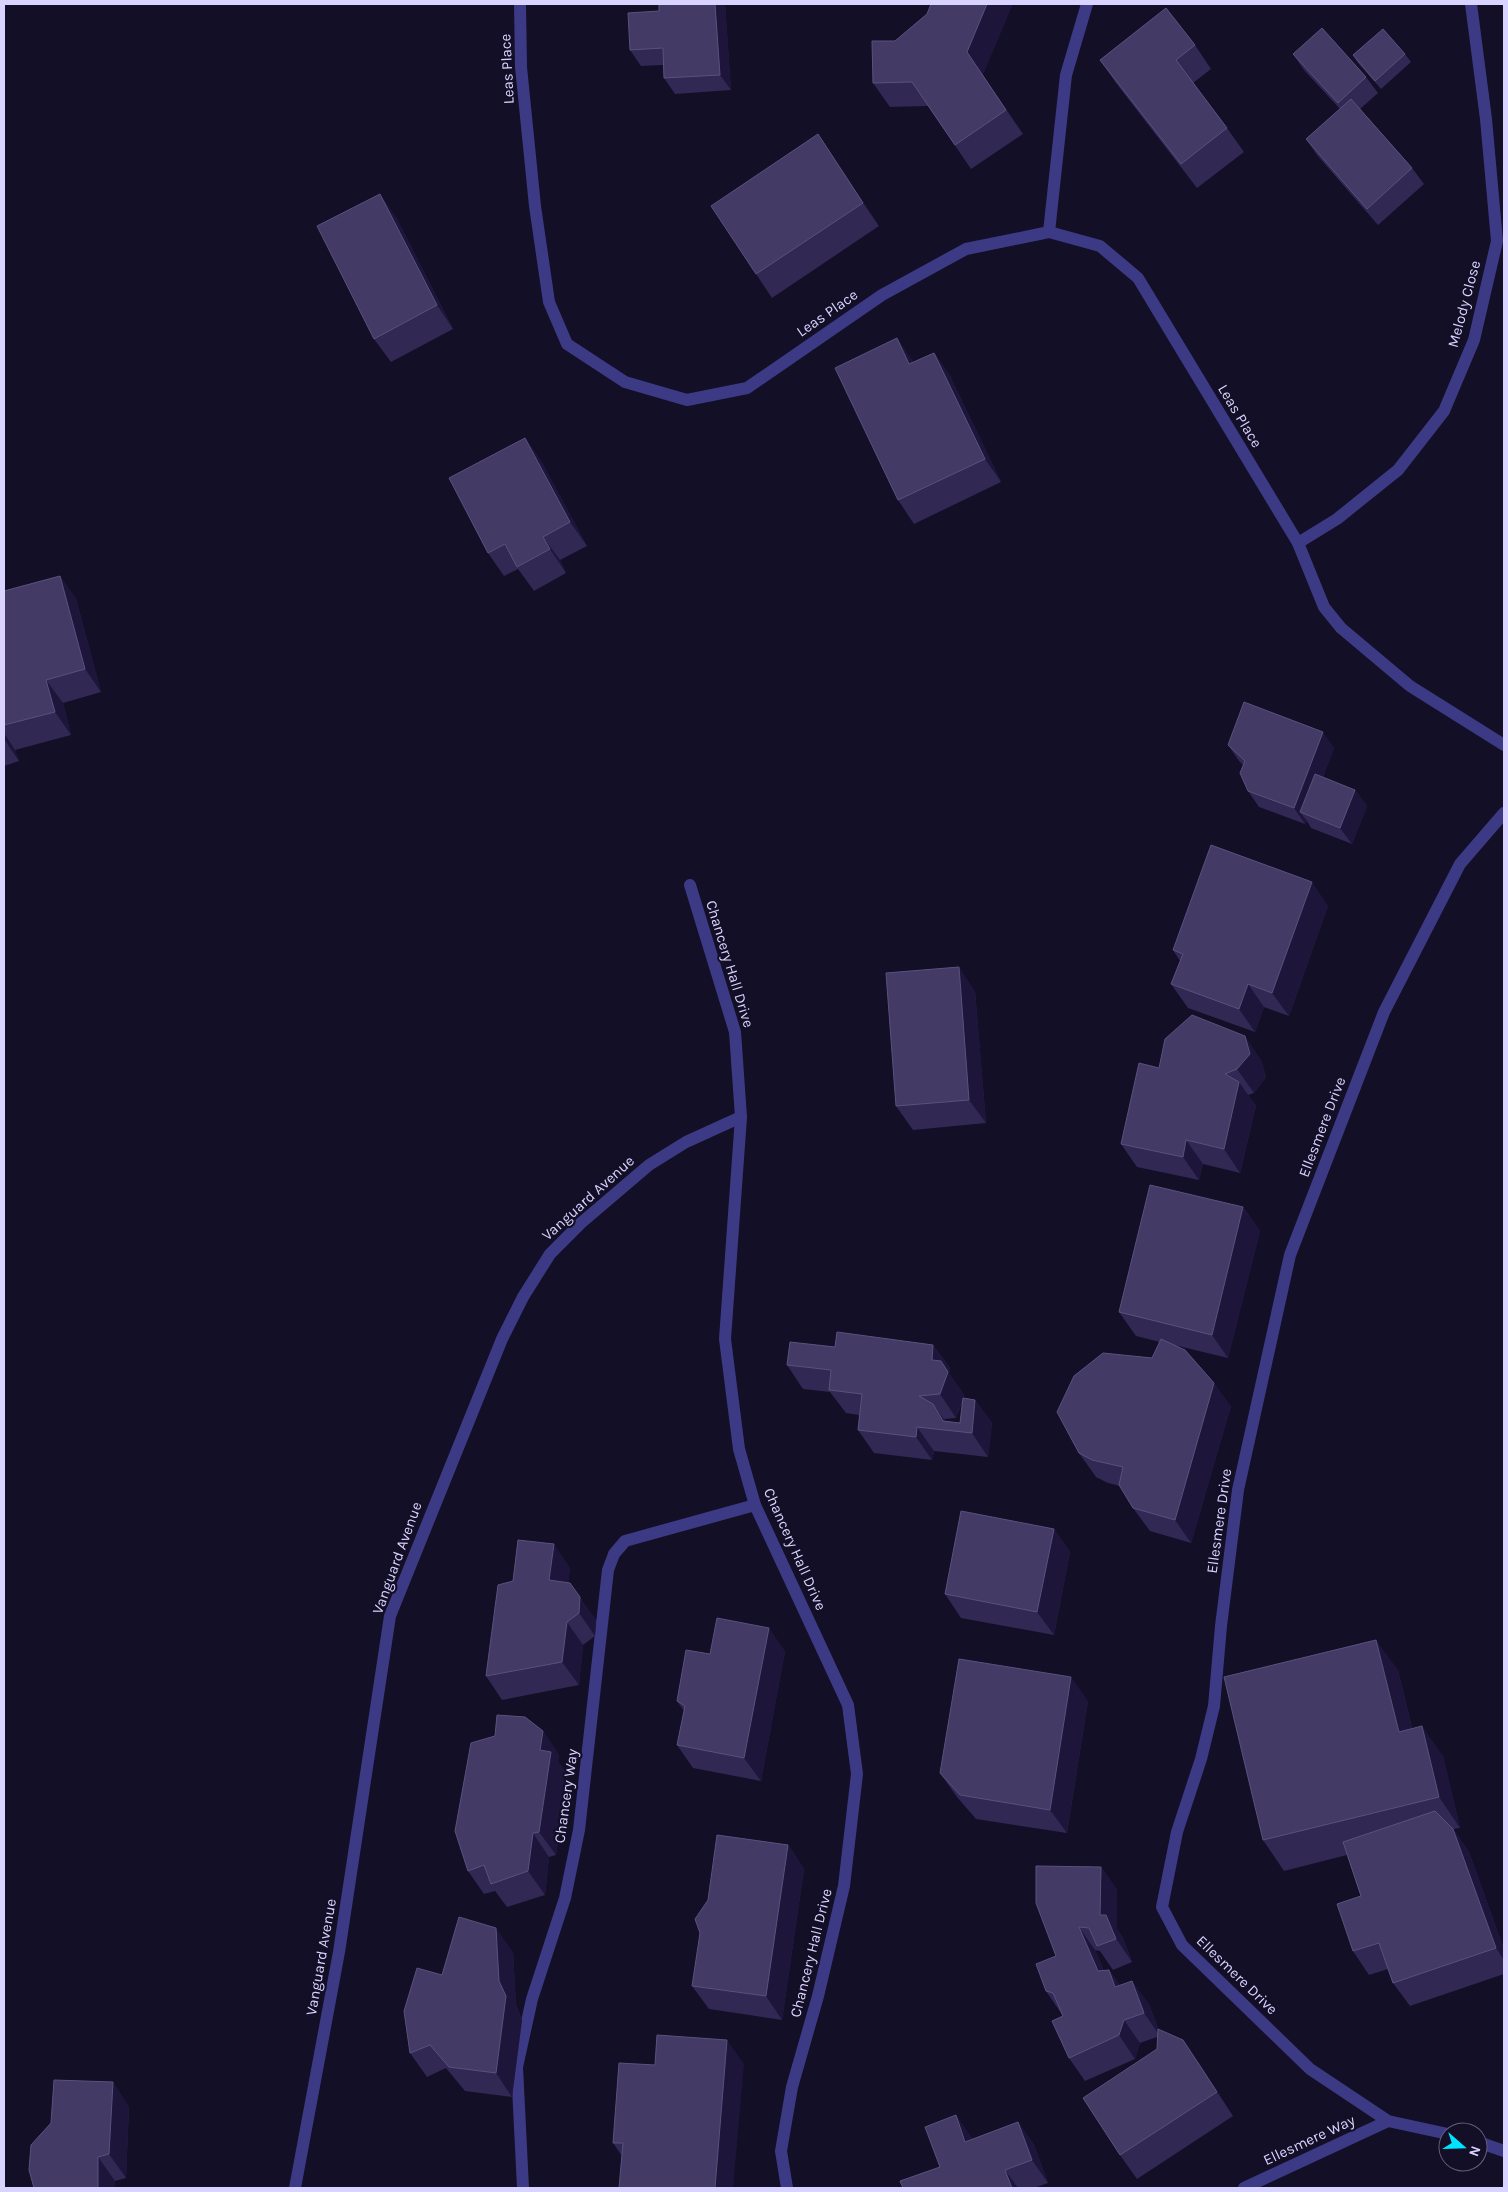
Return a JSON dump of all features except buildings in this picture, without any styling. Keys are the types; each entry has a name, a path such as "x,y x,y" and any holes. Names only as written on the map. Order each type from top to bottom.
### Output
{"street":[{"name":"Leas Place","path":"520,4 521,67 535,206 549,302 567,344 625,382 687,400 747,388 882,295 966,249 1049,232 1100,246 1138,278 1298,544 1324,607 1341,628 1410,686 1504,745"},
{"path":"1049,232 1066,75 1087,4"},
{"name":"Melody Close","path":"1298,544 1337,518 1398,470 1444,411 1474,340 1501,241 1471,4"},
{"name":"Ellesmere Drive","path":"1438,2132 1388,2121 1310,2069 1182,1944 1162,1907 1177,1832 1201,1759 1214,1706 1221,1626 1238,1490 1290,1255 1384,1012 1460,864 1504,814"},
{"name":"Chancery Hall Drive","path":"690,885 735,1032 741,1117 725,1339 738,1449 756,1506 848,1705 858,1774 844,1886 818,1996 792,2087 782,2142 781,2152 787,2188"},
{"name":"Vanguard Avenue","path":"295,2188 339,1952 390,1616 498,1348 523,1297 550,1254 581,1223 649,1165 686,1142 741,1117"},
{"name":"Chancery Way","path":"523,2188 517,2067 532,1999 565,1898 579,1830 608,1570 614,1554 624,1541 756,1506"},
{"name":"Ellesmere Way","path":"1244,2188 1388,2121"},
{"path":"1488,2145 1504,2151"}]}
